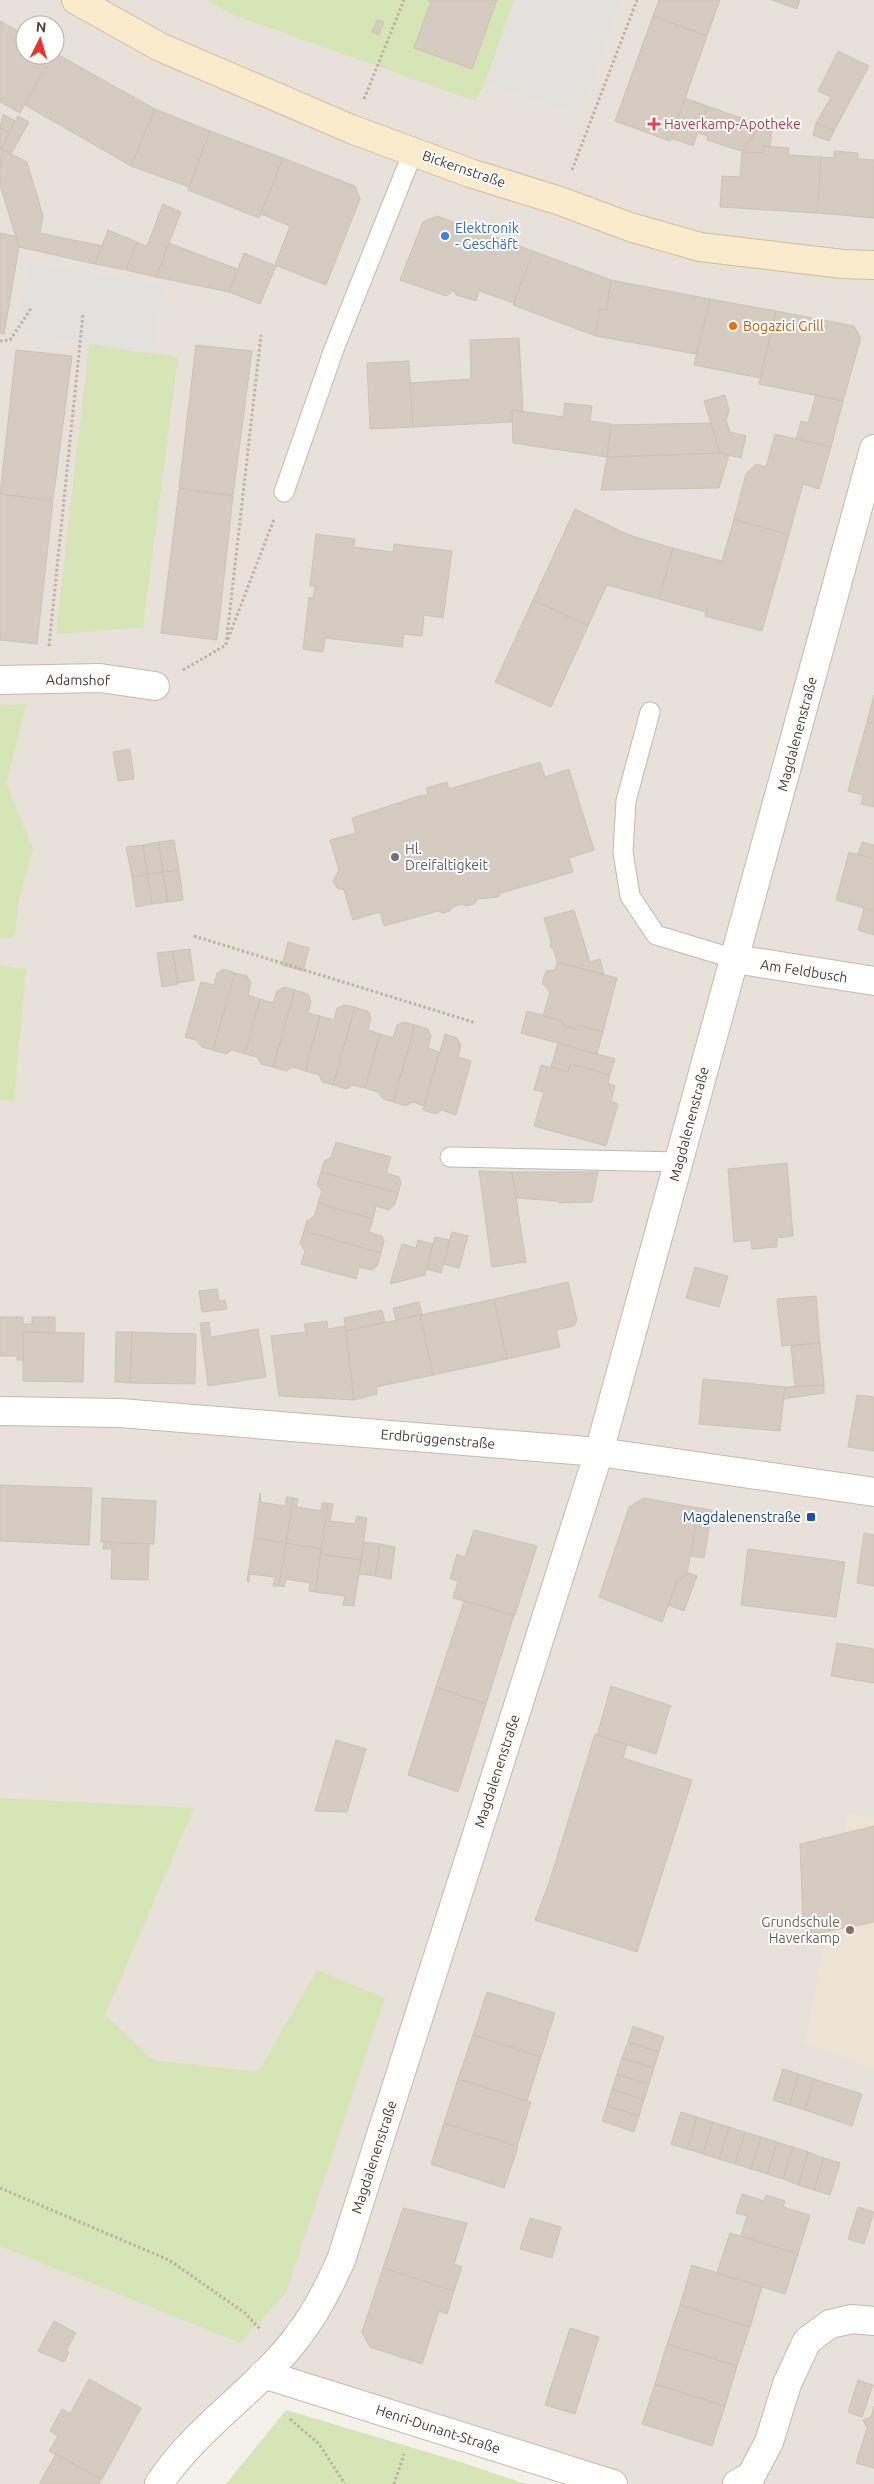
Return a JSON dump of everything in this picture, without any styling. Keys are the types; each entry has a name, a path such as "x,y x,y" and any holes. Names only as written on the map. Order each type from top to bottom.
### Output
{"street":[{"name":"Bickernstraße","path":"76,0 160,47 352,129 470,173 560,201 630,227 700,247 843,264 874,265"},
{"name":"Magdalenenstraße","path":"159,2484 171,2466 195,2438 263,2374 298,2337 322,2300 341,2260 599,1452 874,449"},
{"name":"Adamshof","path":"0,680 100,678 155,686"},
{"name":"Am Feldbusch","path":"735,959 874,981"},
{"name":"Erdbrüggenstraße","path":"0,1411 120,1413 599,1452 874,1492"},
{"path":"737,2484 750,2476 769,2442 787,2384 807,2342 830,2324 852,2319 874,2320"},
{"name":"Henri-Dunant-Straße","path":"263,2374 613,2484"}],"lane":[{"path":"284,492 334,349 414,152"},
{"path":"650,712 626,801 623,852 630,896 656,936 735,959"},
{"path":"450,1157 679,1162"}],"path":[{"path":"352,129 404,0"},
{"path":"560,201 637,0"},
{"path":"0,341 10,340 32,307"},
{"path":"46,679 83,314"},
{"path":"226,645 261,335"},
{"path":"155,686 226,645 284,492 244,487"},
{"path":"194,936 476,1023"},
{"path":"0,2188 169,2260 245,2313 283,2353"},
{"path":"263,2374 285,2415 319,2444 345,2484"}],"shaded area":[{"path":"0,0 874,0 874,2484 630,2484 255,2363 171,2484 0,2484"},
{"path":"514,0 621,0 580,115 485,83"},
{"path":"28,262 163,285 152,354 17,332"},
{"name":"Grundschule Haverkamp","path":"848,1813 874,1818 874,2069 805,2043"}],"green space":[{"path":"206,0 514,0 485,83 475,101 231,14"},
{"path":"89,343 178,357 143,627 56,634"},
{"path":"26,704 6,783 33,849 19,900 14,938 0,938 0,705"},
{"path":"0,966 26,969 14,1101 0,1100"},
{"path":"0,1798 194,1808 105,2015 153,2060 258,2072 317,1970 385,1998 286,2292 240,2343 0,2246"},
{"path":"286,2410 457,2461 526,2484 226,2484"}],"building":[{"path":"428,0 497,0 472,69 414,48 431,1"},
{"path":"659,0 720,0 707,36 653,16"},
{"path":"772,0 800,0 797,9"},
{"path":"653,16 707,36 670,141 615,121"},
{"path":"377,20 384,22 379,35 372,32"},
{"path":"0,21 15,29 15,65 46,65 20,113 0,102"},
{"path":"838,51 869,66 834,131 816,123 831,97 818,91"},
{"path":"65,59 155,109 131,166 25,105 48,65 65,65"},
{"path":"685,98 707,106 693,146 671,138"},
{"path":"707,106 761,125 741,151 707,140 708,136 698,133"},
{"path":"155,109 210,131 189,187 131,166"},
{"path":"3,114 15,121 9,133 0,128"},
{"path":"18,116 29,122 11,154 1,149"},
{"path":"816,123 834,131 829,141 813,135"},
{"path":"761,125 772,131 770,147 763,146 763,153 742,152"},
{"path":"0,128 9,133 0,150"},
{"path":"210,131 283,158 259,218 188,190"},
{"path":"763,146 789,148 788,155 821,157 817,213 720,207 722,176 740,177 742,152 763,153"},
{"path":"1,149 27,162 43,216 40,233 102,246 95,264 19,247 0,185"},
{"path":"834,151 858,153 858,159 874,160 874,218 817,213 821,157 834,158"},
{"path":"283,158 355,186 360,199 326,285 275,265 290,226 261,214"},
{"path":"163,204 181,212 156,277 126,270 137,242 147,246"},
{"path":"437,216 533,251 514,303 479,291 476,301 456,295 454,290 446,296 400,280 423,222"},
{"path":"108,230 137,242 126,270 95,264"},
{"path":"0,233 15,236 19,247 4,334 0,333"},
{"path":"169,243 237,269 229,292 156,277"},
{"path":"533,251 611,280 606,310 599,309 596,336 513,305"},
{"path":"244,253 276,266 260,304 229,292"},
{"path":"611,280 710,299 696,354 596,336 599,309 606,310"},
{"path":"710,299 776,311 760,378 694,365"},
{"path":"776,311 854,326 861,338 843,401 759,384"},
{"path":"519,338 523,412 512,410 512,422 413,427 410,383 471,379 470,340"},
{"path":"196,345 252,351 233,495 179,488"},
{"path":"16,350 72,356 53,500 0,494"},
{"path":"409,361 413,427 370,429 367,363"},
{"path":"725,395 729,410 726,420 730,432 746,436 741,458 720,453 704,401"},
{"path":"816,395 843,401 831,447 796,439 801,421 808,423"},
{"path":"565,403 592,406 590,421 611,424 607,457 513,443 512,410 563,417"},
{"path":"711,423 720,453 607,457 611,425"},
{"path":"775,434 831,447 819,489 803,484 789,535 734,519 746,474 756,464 766,467"},
{"path":"720,453 729,455 719,488 601,490 607,457"},
{"path":"179,489 233,496 217,640 161,633"},
{"path":"0,494 53,501 37,644 0,640"},
{"path":"575,509 629,535 673,548 659,599 607,585 588,626 533,600"},
{"path":"734,519 789,535 762,631 705,616 706,612 659,599 673,548 722,561"},
{"path":"316,534 355,539 354,547 393,552 394,544 452,551 443,618 424,615 422,636 404,634 402,647 325,638 323,652 303,649 309,597 313,598 315,586 310,586"},
{"path":"533,600 588,626 551,707 495,682"},
{"path":"874,695 874,724 867,722"},
{"path":"867,722 874,724 874,807 861,804 863,795 848,791"},
{"path":"130,749 134,779 118,781 113,752"},
{"path":"540,762 545,777 569,769 594,850 569,858 573,872 501,893 498,897 478,899 474,904 467,906 462,904 443,913 438,911 384,926 380,912 353,920 344,890 337,888 333,881 339,870 330,840 356,833 352,818 419,796 428,795 426,788 447,782 449,789"},
{"path":"174,840 179,870 163,872 159,842"},
{"path":"159,842 163,872 147,874 143,845"},
{"path":"862,842 874,845 874,859 858,854"},
{"path":"143,845 147,874 132,877 126,847"},
{"path":"849,852 874,859 874,911 836,900"},
{"path":"179,870 183,900 168,902 163,872"},
{"path":"163,872 168,902 152,904 147,874"},
{"path":"147,874 152,904 136,907 132,877"},
{"path":"864,908 874,911 874,935 858,930"},
{"path":"574,910 590,962 600,959 604,975 557,962 554,950 550,947 551,942 544,918"},
{"path":"288,942 309,948 303,971 282,965"},
{"path":"190,949 194,980 178,983 173,951"},
{"path":"173,951 178,984 162,987 157,953"},
{"path":"557,962 617,978 603,1032 578,1025 577,1029 562,1025 563,1021 543,1016 550,992 542,983 546,971 555,970"},
{"path":"224,969 235,973 213,1050 202,1047 196,1040 185,1037 201,982 214,985 217,973"},
{"path":"235,973 247,976 251,983 248,995 260,999 245,1054 232,1050 226,1054 213,1050"},
{"path":"285,987 295,990 273,1067 261,1064 257,1057 245,1054 260,999 273,1003 277,991"},
{"path":"295,990 308,994 311,1002 308,1013 320,1016 305,1071 293,1067 286,1071 273,1067"},
{"path":"344,1005 355,1007 333,1085 322,1082 319,1075 305,1071 320,1016 334,1020 337,1008"},
{"path":"355,1007 369,1012 371,1018 368,1030 380,1034 365,1088 353,1085 346,1089 333,1085"},
{"path":"527,1011 563,1021 562,1025 577,1029 578,1025 603,1032 597,1054 521,1033"},
{"path":"404,1022 415,1025 393,1102 383,1099 378,1092 365,1088 380,1034 393,1038 397,1025"},
{"path":"415,1025 428,1029 431,1036 428,1048 439,1052 424,1106 413,1102 406,1106 393,1102"},
{"path":"445,1034 457,1038 461,1045 458,1057 471,1061 456,1115 442,1110 436,1114 423,1110"},
{"path":"558,1043 615,1059 610,1075 571,1064 568,1072 551,1067"},
{"path":"571,1064 610,1075 608,1083 615,1086 611,1101 618,1104 606,1146 534,1126 544,1092 534,1090 541,1065 568,1072"},
{"path":"336,1142 391,1157 386,1173 399,1177 401,1183 398,1193 321,1172 324,1161 331,1157"},
{"path":"787,1163 793,1236 777,1238 777,1247 752,1249 751,1240 734,1242 728,1169"},
{"path":"479,1171 512,1172 526,1262 492,1267"},
{"path":"321,1172 398,1193 395,1204 389,1210 376,1206 373,1219 318,1203 322,1191 317,1185"},
{"path":"512,1172 598,1172 592,1202 559,1203 558,1201 516,1198"},
{"path":"318,1203 373,1219 369,1232 382,1236 384,1241 381,1253 304,1231 307,1221 315,1215"},
{"path":"304,1231 381,1253 377,1266 372,1270 359,1267 356,1279 301,1264 305,1251 300,1243"},
{"path":"452,1232 468,1236 459,1268 443,1264"},
{"path":"435,1237 450,1240 441,1273 426,1269"},
{"path":"418,1240 433,1244 425,1275 390,1284 402,1244 416,1248"},
{"path":"695,1267 728,1276 719,1307 686,1298"},
{"path":"568,1282 577,1320 574,1326 556,1330 560,1347 507,1359 494,1299"},
{"path":"217,1289 219,1301 225,1300 227,1309 202,1312 199,1291"},
{"path":"816,1296 820,1343 782,1346 777,1299"},
{"path":"494,1299 507,1359 433,1375 420,1315"},
{"path":"419,1302 422,1314 396,1320 393,1308"},
{"path":"382,1310 385,1322 346,1331 344,1318"},
{"path":"420,1315 433,1375 376,1387 377,1394 354,1400 346,1331"},
{"path":"0,1317 23,1317 23,1324 32,1324 32,1317 55,1317 55,1333 23,1332 23,1360 17,1360 17,1356 0,1356"},
{"path":"327,1321 328,1329 345,1326 354,1400 279,1396 271,1336 306,1332 304,1324"},
{"path":"209,1322 211,1337 258,1329 266,1377 208,1386 200,1323"},
{"path":"23,1332 84,1333 83,1382 23,1381"},
{"path":"116,1332 132,1332 130,1383 115,1382"},
{"path":"132,1332 196,1334 195,1384 130,1383"},
{"path":"820,1343 824,1385 795,1387 791,1346"},
{"path":"703,1379 785,1387 780,1431 699,1424"},
{"path":"824,1385 824,1393 783,1399 785,1387"},
{"path":"857,1395 874,1397 874,1451 848,1447"},
{"path":"0,1485 92,1488 89,1545 0,1541"},
{"path":"260,1493 261,1502 285,1506 287,1497 293,1498 286,1543 254,1538"},
{"path":"102,1498 156,1501 154,1544 101,1542"},
{"path":"293,1498 298,1499 296,1507 321,1511 322,1503 328,1503 321,1549 286,1543"},
{"path":"644,1498 698,1508 687,1575 678,1579 662,1622 599,1597 629,1507"},
{"path":"328,1503 333,1504 330,1521 355,1524 357,1516 367,1518 361,1560 321,1554"},
{"path":"698,1508 712,1510 704,1558 691,1556"},
{"path":"474,1530 537,1546 515,1615 453,1598 458,1581 450,1579 457,1554 465,1557"},
{"path":"864,1533 874,1535 874,1586 857,1583"},
{"path":"254,1538 286,1543 279,1586 273,1586 275,1577 250,1574 249,1582 247,1581"},
{"path":"104,1542 149,1544 148,1580 111,1579 112,1549 103,1549"},
{"path":"364,1542 380,1544 375,1576 359,1574"},
{"path":"286,1543 321,1549 315,1592 309,1591 310,1583 286,1579 284,1587 279,1586"},
{"path":"380,1544 395,1547 391,1579 375,1576"},
{"path":"748,1549 845,1562 836,1617 741,1605"},
{"path":"321,1554 361,1560 354,1606 343,1605 345,1596 315,1592"},
{"path":"688,1573 697,1576 684,1611 668,1605 678,1579"},
{"path":"464,1601 514,1615 486,1704 436,1687"},
{"path":"837,1643 874,1649 874,1683 831,1676"},
{"path":"611,1686 672,1706 670,1707 656,1754 597,1735"},
{"path":"436,1687 486,1704 458,1792 408,1775"},
{"path":"595,1734 627,1745 623,1758 692,1780 637,1952 535,1920 549,1883"},
{"path":"336,1740 366,1749 347,1812 315,1811"},
{"path":"874,1826 874,1922 820,1933 812,1933 805,1929 803,1924 800,1844"},
{"path":"487,1992 555,2013 541,2057 473,2035"},
{"path":"633,2026 664,2037 659,2052 628,2042"},
{"path":"473,2035 541,2057 527,2101 458,2079"},
{"path":"628,2042 659,2052 654,2068 622,2058"},
{"path":"622,2058 654,2068 649,2084 617,2074"},
{"path":"783,2069 799,2074 789,2105 773,2100"},
{"path":"617,2074 649,2084 644,2100 612,2089"},
{"path":"799,2074 814,2079 805,2110 789,2105"},
{"path":"458,2079 531,2102 517,2146 444,2123"},
{"path":"814,2079 862,2094 852,2126 805,2110"},
{"path":"612,2089 644,2100 639,2116 607,2106"},
{"path":"607,2106 639,2116 634,2132 602,2121"},
{"path":"681,2112 697,2117 687,2149 671,2144"},
{"path":"697,2117 713,2122 703,2154 687,2149"},
{"path":"713,2122 729,2127 719,2159 703,2154"},
{"path":"444,2123 518,2147 504,2188 431,2164"},
{"path":"729,2127 745,2132 735,2164 719,2159"},
{"path":"745,2132 761,2137 751,2169 735,2164"},
{"path":"761,2137 777,2142 767,2174 751,2169"},
{"path":"777,2142 793,2147 783,2179 767,2174"},
{"path":"793,2147 808,2152 798,2185 783,2179"},
{"path":"808,2152 824,2158 814,2190 798,2185"},
{"path":"824,2158 840,2163 830,2195 814,2190"},
{"path":"742,2194 764,2201 766,2195 785,2201 783,2207 810,2215 798,2254 741,2236 747,2216 736,2213"},
{"path":"858,2207 874,2212 864,2244 848,2239"},
{"path":"403,2208 467,2223 454,2264 462,2267 454,2291 383,2268"},
{"path":"530,2218 561,2227 552,2258 520,2249"},
{"path":"730,2233 798,2254 785,2294 717,2273"},
{"path":"692,2265 762,2287 750,2327 680,2305"},
{"path":"383,2268 454,2291 447,2314 439,2311 422,2364 370,2347 362,2332"},
{"path":"680,2305 750,2327 737,2366 667,2344"},
{"path":"54,2321 76,2333 66,2351 69,2352 64,2362 38,2351"},
{"path":"570,2328 599,2337 575,2414 545,2405"},
{"path":"667,2344 737,2366 725,2406 655,2384"},
{"path":"89,2379 141,2408 102,2479 49,2451 58,2436 50,2431 62,2409 70,2414"},
{"path":"858,2380 873,2385 862,2417 848,2412"},
{"path":"655,2384 725,2406 712,2446 642,2424"},
{"path":"874,2406 874,2468 856,2463 867,2428 863,2420 871,2417"},
{"path":"56,2454 101,2479 99,2484 39,2484"}],"place":[{"name":"Haverkamp-Apotheke","path":"654,124"},
{"name":"Elektronik - Geschäft","path":"445,236"},
{"name":"Bogazici Grill","path":"733,326"},
{"name":"Hl. Dreifaltigkeit","path":"395,857"},
{"name":"Magdalenenstraße","path":"811,1517"},
{"name":"Grundschule Haverkamp","path":"850,1930"}]}
